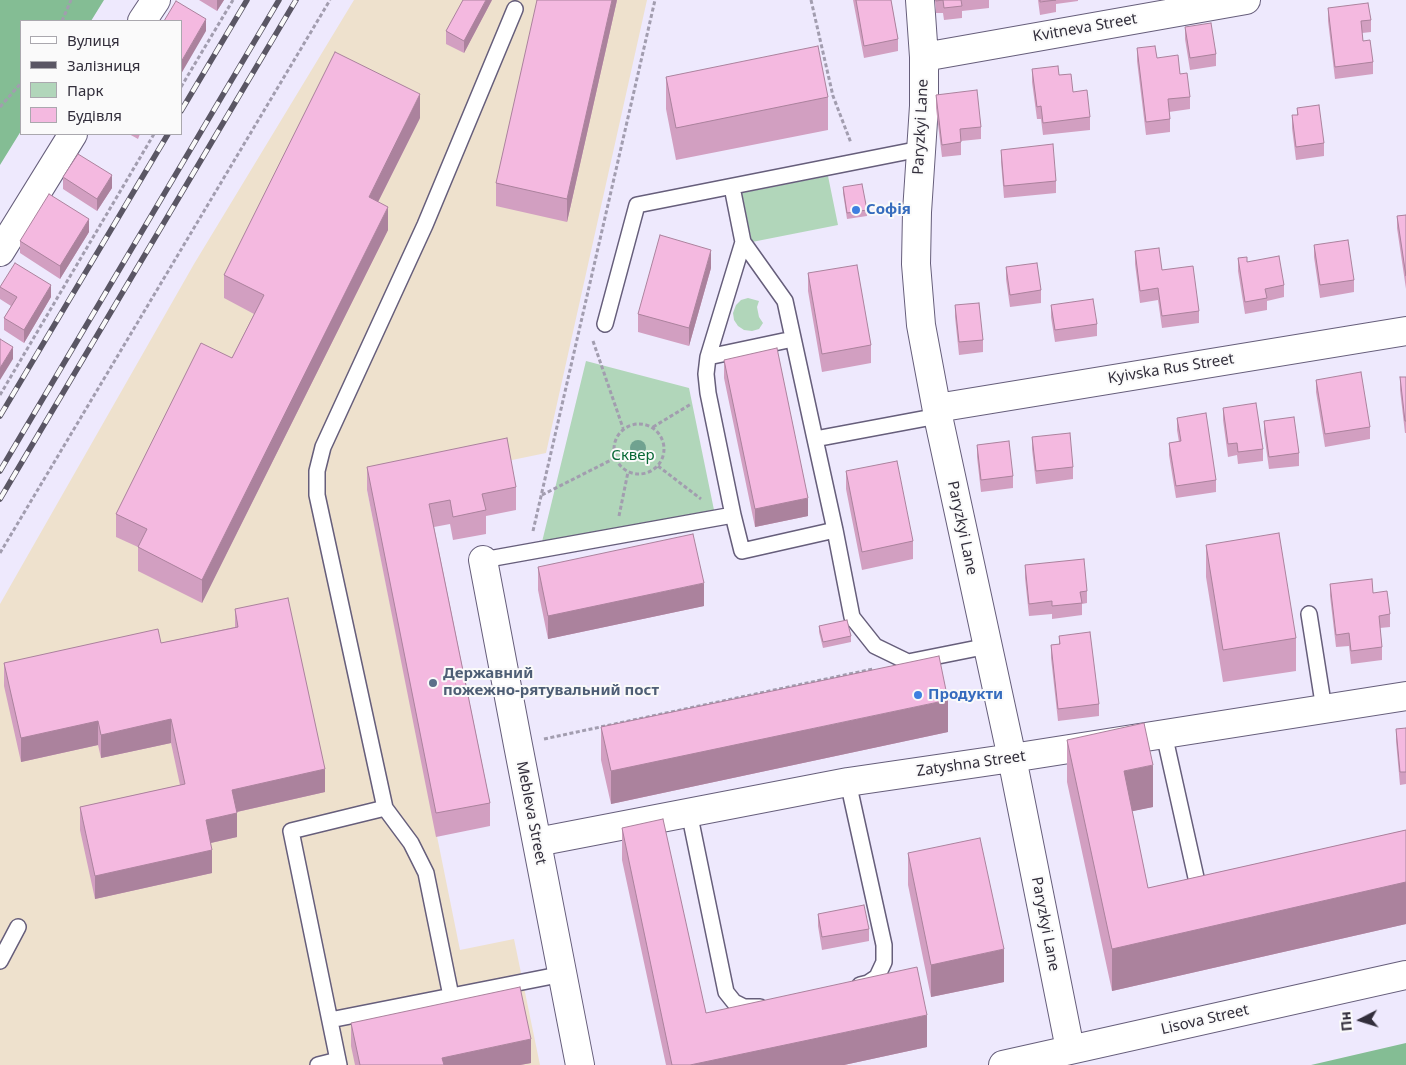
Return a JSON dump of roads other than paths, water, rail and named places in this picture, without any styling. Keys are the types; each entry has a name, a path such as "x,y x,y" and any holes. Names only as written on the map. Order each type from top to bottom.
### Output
{"street":[{"path":"143,20 156,0"},
{"name":"Paryzkyi Lane","path":"920,0 924,57 924,106 916,212 916,264 921,325 1012,758 1070,1049"},
{"name":"Kvitneva Street","path":"924,57 1246,0"},
{"path":"0,252 72,135"},
{"name":"Kyivska Rus Street","path":"938,412 1406,331"},
{"name":"Mebleva Street","path":"484,560 580,1065"},
{"name":"Zatyshna Street","path":"537,842 848,782 1406,696"},
{"name":"Lisova Street","path":"1004,1065 1406,975"}],"lane":[{"path":"451,996 426,873 411,844 385,808 316,495 317,471 323,447 425,225 515,9"},
{"path":"605,324 637,206 920,149"},
{"path":"732,187 742,242 785,301 852,617 875,646 908,662 988,646"},
{"path":"742,242 708,357 706,374 728,516 742,551 835,530"},
{"path":"708,357 794,339"},
{"path":"815,439 938,412"},
{"path":"484,560 728,516"},
{"path":"1309,614 1324,708"},
{"path":"1164,734 1199,891"},
{"path":"848,782 884,946 884,962 877,977 868,983 849,987"},
{"path":"318,1065 339,1063 291,831 385,808"},
{"path":"690,812 726,992 734,1002 744,1008 757,1008 776,1004"},
{"path":"1182,895 1218,887"},
{"path":"0,961 18,927"},
{"path":"330,1020 563,974"}],"railway":[{"path":"182,109 247,0"},
{"path":"0,471 279,0"},
{"path":"0,499 296,0"},
{"path":"0,416 167,135"}],"place":[{"name":"Софія","path":"856,210"},
{"name":"Державний пожежно-рятувальний пост","path":"433,683"},
{"name":"Продукти","path":"918,695"}],"park label":[{"name":"Сквер","path":"633,456"}]}
